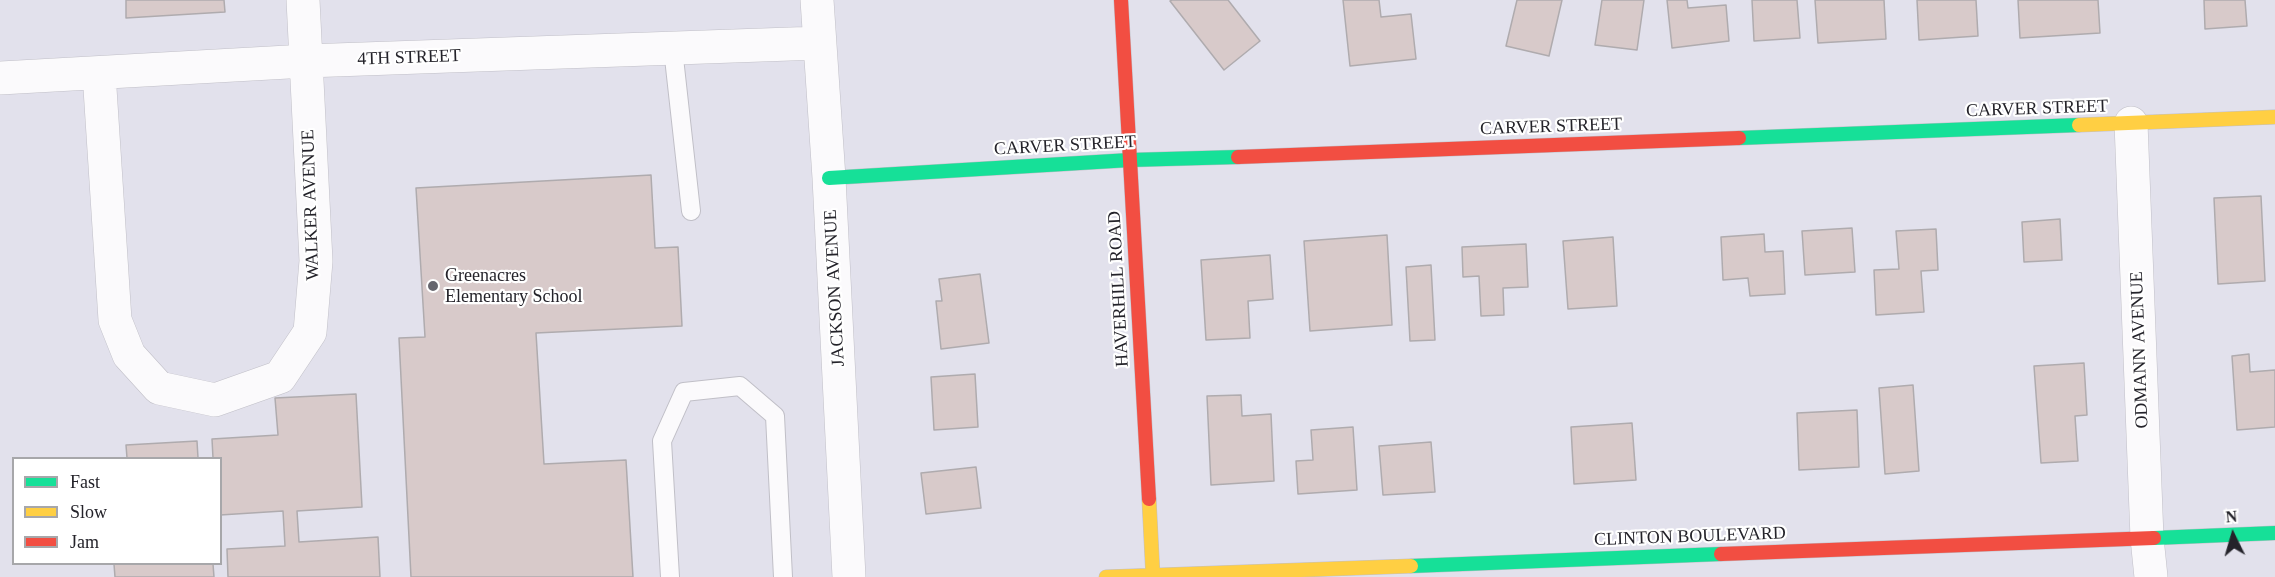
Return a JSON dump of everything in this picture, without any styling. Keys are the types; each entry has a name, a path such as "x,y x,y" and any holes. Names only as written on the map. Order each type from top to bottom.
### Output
{"street":[{"name":"WALKER AVENUE","path":"99,73 115,320 129,355 159,388 215,400 280,377 310,332 316,261 303,0"},
{"name":"JACKSON AVENUE","path":"817,0 829,178 849,577"},
{"name":"HAVERHILL ROAD","path":"1121,0 1153,576"},
{"name":"4TH STREET","path":"0,78 306,61 819,43"},
{"name":"CARVER STREET","path":"829,178 1130,160 2275,117"},
{"name":"ODMANN AVENUE","path":"2131,123 2147,538 2151,577"},
{"name":"CLINTON BOULEVARD","path":"1106,577 2275,533"}],"lane":[{"path":"673,49 691,211"},
{"path":"670,577 662,441 684,392 740,386 775,416 783,577"}],"building":[{"path":"126,0 224,0 225,12 126,18"},
{"path":"1228,0 1260,41 1224,70 1170,1"},
{"path":"1343,0 1379,0 1381,17 1411,14 1416,59 1350,66"},
{"path":"1517,0 1562,0 1549,56 1506,46"},
{"path":"1602,0 1644,0 1637,50 1595,45"},
{"path":"1667,0 1687,0 1688,8 1726,5 1729,41 1672,48"},
{"path":"1752,0 1797,0 1800,38 1754,41"},
{"path":"1815,0 1884,0 1886,39 1818,43"},
{"path":"1917,0 1976,0 1978,36 1919,40"},
{"path":"2018,0 2098,0 2100,33 2020,38"},
{"path":"2204,0 2245,0 2247,26 2205,29"},
{"path":"651,175 655,248 678,247 682,326 536,333 544,464 626,460 633,577 411,577 399,338 425,337 416,188"},
{"path":"2261,196 2265,281 2218,284 2214,198"},
{"path":"2060,219 2062,260 2024,262 2022,222"},
{"path":"1852,228 1855,272 1805,275 1802,231"},
{"path":"1936,229 1938,270 1921,271 1924,312 1876,315 1874,270 1899,269 1896,231"},
{"path":"1764,234 1765,252 1783,251 1785,294 1750,296 1748,278 1723,280 1721,237"},
{"path":"1387,235 1392,325 1310,331 1304,241"},
{"path":"1613,237 1617,306 1568,309 1563,241"},
{"path":"1526,244 1528,287 1503,288 1504,315 1481,316 1479,276 1463,277 1462,247"},
{"path":"1270,255 1273,299 1248,301 1250,338 1206,340 1201,260"},
{"path":"1431,265 1435,340 1410,341 1406,267"},
{"path":"980,274 989,343 941,349 936,301 942,301 939,279"},
{"path":"2249,354 2250,372 2275,370 2275,427 2237,430 2232,356"},
{"path":"2084,363 2087,415 2075,416 2078,461 2041,463 2034,366"},
{"path":"975,374 978,427 934,430 931,377"},
{"path":"1913,385 1919,471 1885,474 1879,388"},
{"path":"356,394 362,507 297,511 299,542 378,537 380,577 228,577 227,549 285,546 283,511 222,515 222,457 213,457 212,439 278,435 275,398"},
{"path":"1241,395 1242,416 1271,414 1274,481 1211,485 1207,396"},
{"path":"1857,410 1859,467 1799,470 1797,413"},
{"path":"1632,423 1636,480 1574,484 1571,427"},
{"path":"1353,427 1357,490 1298,494 1296,461 1313,460 1311,430"},
{"path":"197,441 198,457 127,457 126,445"},
{"path":"1431,442 1435,492 1383,495 1379,446"},
{"path":"976,467 981,508 926,514 921,473"},
{"path":"114,565 213,565 214,577 115,577"}],"traffic: fast":[{"path":"1739,138 2079,125"},
{"path":"829,178 1130,160 1238,157"},
{"path":"2154,538 2275,533"},
{"path":"1411,566 1721,554"}],"traffic: slow":[{"path":"2079,125 2275,117"},
{"path":"1149,499 1153,577"},
{"path":"1106,577 1411,566"}],"traffic: jam":[{"path":"1121,0 1149,499"},
{"path":"1238,157 1739,138"},
{"path":"1721,554 2154,538"}],"place":[{"name":"Greenacres Elementary School","path":"433,286"}]}
